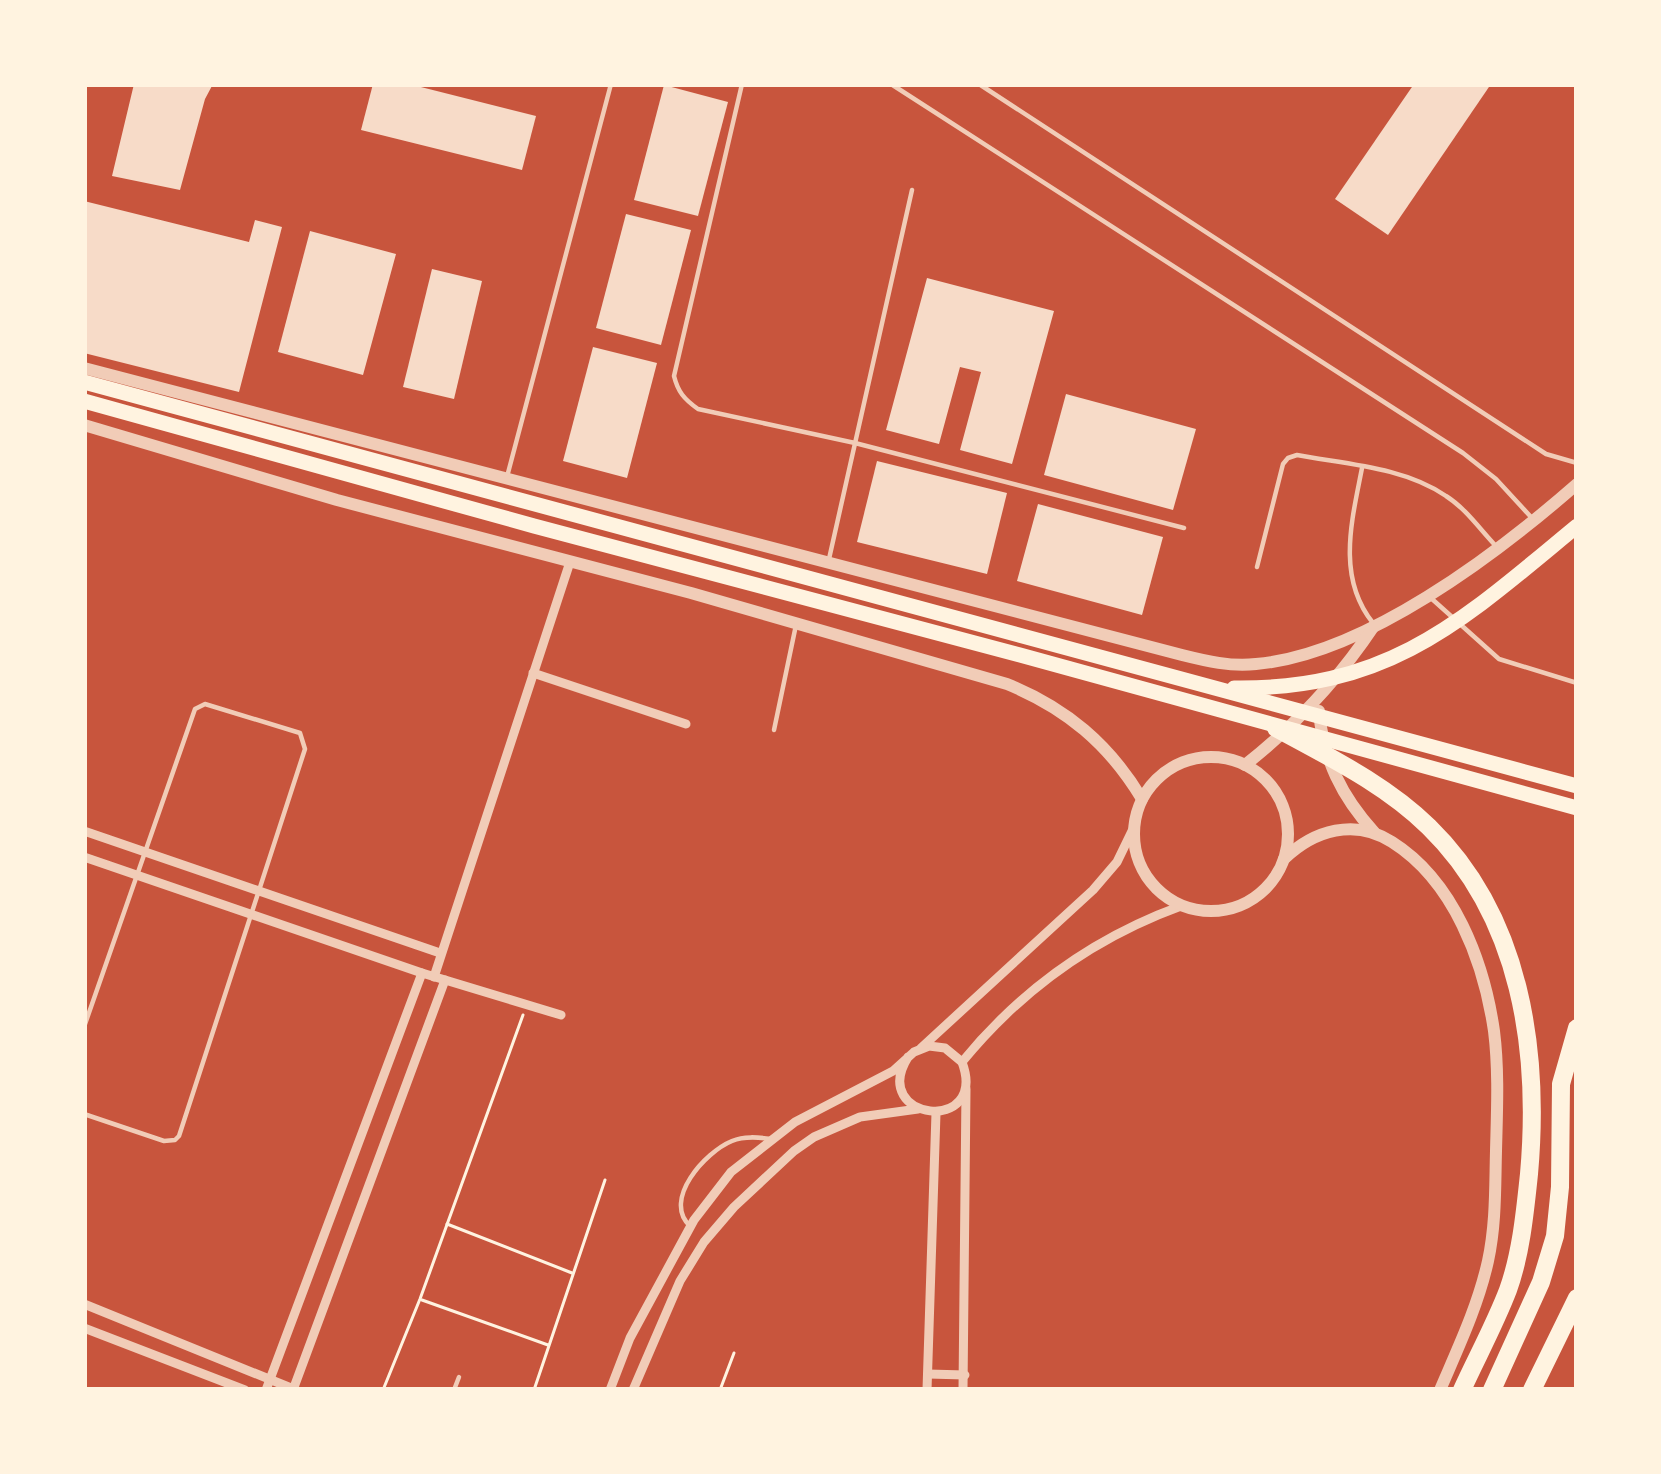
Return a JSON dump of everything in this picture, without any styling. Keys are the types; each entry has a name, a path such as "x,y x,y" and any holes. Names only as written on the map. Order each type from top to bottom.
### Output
{"highway":[{"path":"1276,728 1364,777 1408,808 1448,848 1480,892 1504,942 1520,994 1530,1060 1532,1128 1525,1209 1508,1289 1462,1390"},
{"path":"1492,1390 1549,1259 1557,1224 1565,1064 1577,1028"},
{"path":"1532,1390 1577,1298"}],"main road":[{"path":"84,382 1577,786"},
{"path":"84,401 1577,808"},
{"path":"1202,686 1292,686 1380,664 1445,632 1577,526"}],"street":[{"path":"84,368 1230,664 1298,656 1375,625 1498,548 1577,484"},
{"path":"85,429 984,677 1065,713 1095,738 1142,799"},
{"path":"84,1304 268,1385 294,1390 440,979 440,952 570,562"},
{"path":"1245,765 1319,698 1375,625"},
{"path":"533,674 686,724"},
{"path":"1319,698 1322,735 1333,771 1350,803 1375,832 1421,865 1445,895 1473,953 1493,1030 1497,1082 1493,1235 1476,1304 1440,1390"},
{"path":"610,1390 630,1338 717,1187 771,1139 812,1112 878,1080 921,1048 1094,890 1117,862 1142,799 1160,776 1186,761 1216,757 1245,765 1279,797 1288,827 1284,859"},
{"path":"1133,830 1145,875 1167,898 1212,912 1243,905 1268,886 1284,859 1306,841 1346,828 1375,832"},
{"path":"84,831 440,952"},
{"path":"84,857 422,974 561,1015"},
{"path":"962,1062 1002,1017 1060,968 1125,928 1181,906"},
{"path":"268,1385 422,974"},
{"path":"921,1048 944,1048 962,1062 966,1086 963,1390"},
{"path":"908,1057 901,1086 919,1109 944,1111 959,1101 966,1086"},
{"path":"632,1390 680,1281 704,1242 734,1207 814,1137 860,1117 919,1109"},
{"path":"927,1390 936,1113"},
{"path":"84,1328 244,1390"},
{"path":"928,1374 964,1375"}],"lane":[{"path":"507,479 611,84"},
{"path":"742,84 674,376 685,400 698,409 855,443 1184,527"},
{"path":"891,84 1463,453 1496,479 1535,521"},
{"path":"979,84 1546,454 1577,464"},
{"path":"829,563 912,190"},
{"path":"1257,567 1282,464 1297,455 1413,480 1449,497 1498,548"},
{"path":"1362,468 1348,543 1355,593 1375,625"},
{"path":"1428,595 1499,659 1577,683"},
{"path":"774,730 796,625"},
{"path":"84,1028 195,709 210,705 299,733 305,749 179,1136 164,1141 84,1114"},
{"path":"690,1227 682,1219 679,1203 698,1170 724,1144 752,1137 771,1139"},
{"path":"454,1390 459,1377"}],"path":[{"path":"383,1390 527,1003"},
{"path":"534,1390 605,1180"},
{"path":"447,1223 573,1274"},
{"path":"420,1299 548,1346"},
{"path":"720,1390 734,1353"}],"building":[{"path":"134,84 213,84 180,190 112,176"},
{"path":"373,84 409,84 536,116 522,170 361,130"},
{"path":"1414,84 1491,84 1388,235 1335,199"},
{"path":"664,85 728,102 698,216 634,200"},
{"path":"84,201 249,242 255,220 282,227 239,392 84,353"},
{"path":"626,214 691,230 661,345 596,328"},
{"path":"310,231 396,254 363,375 278,352"},
{"path":"432,269 482,281 454,399 403,387"},
{"path":"927,278 1054,311 1012,464 960,450 981,372 960,367 939,444 886,430"},
{"path":"593,347 657,363 627,478 563,461"},
{"path":"1066,394 1196,429 1173,510 1044,475"},
{"path":"877,461 1007,493 987,574 857,542"},
{"path":"1038,504 1163,537 1142,615 1017,581"}]}
